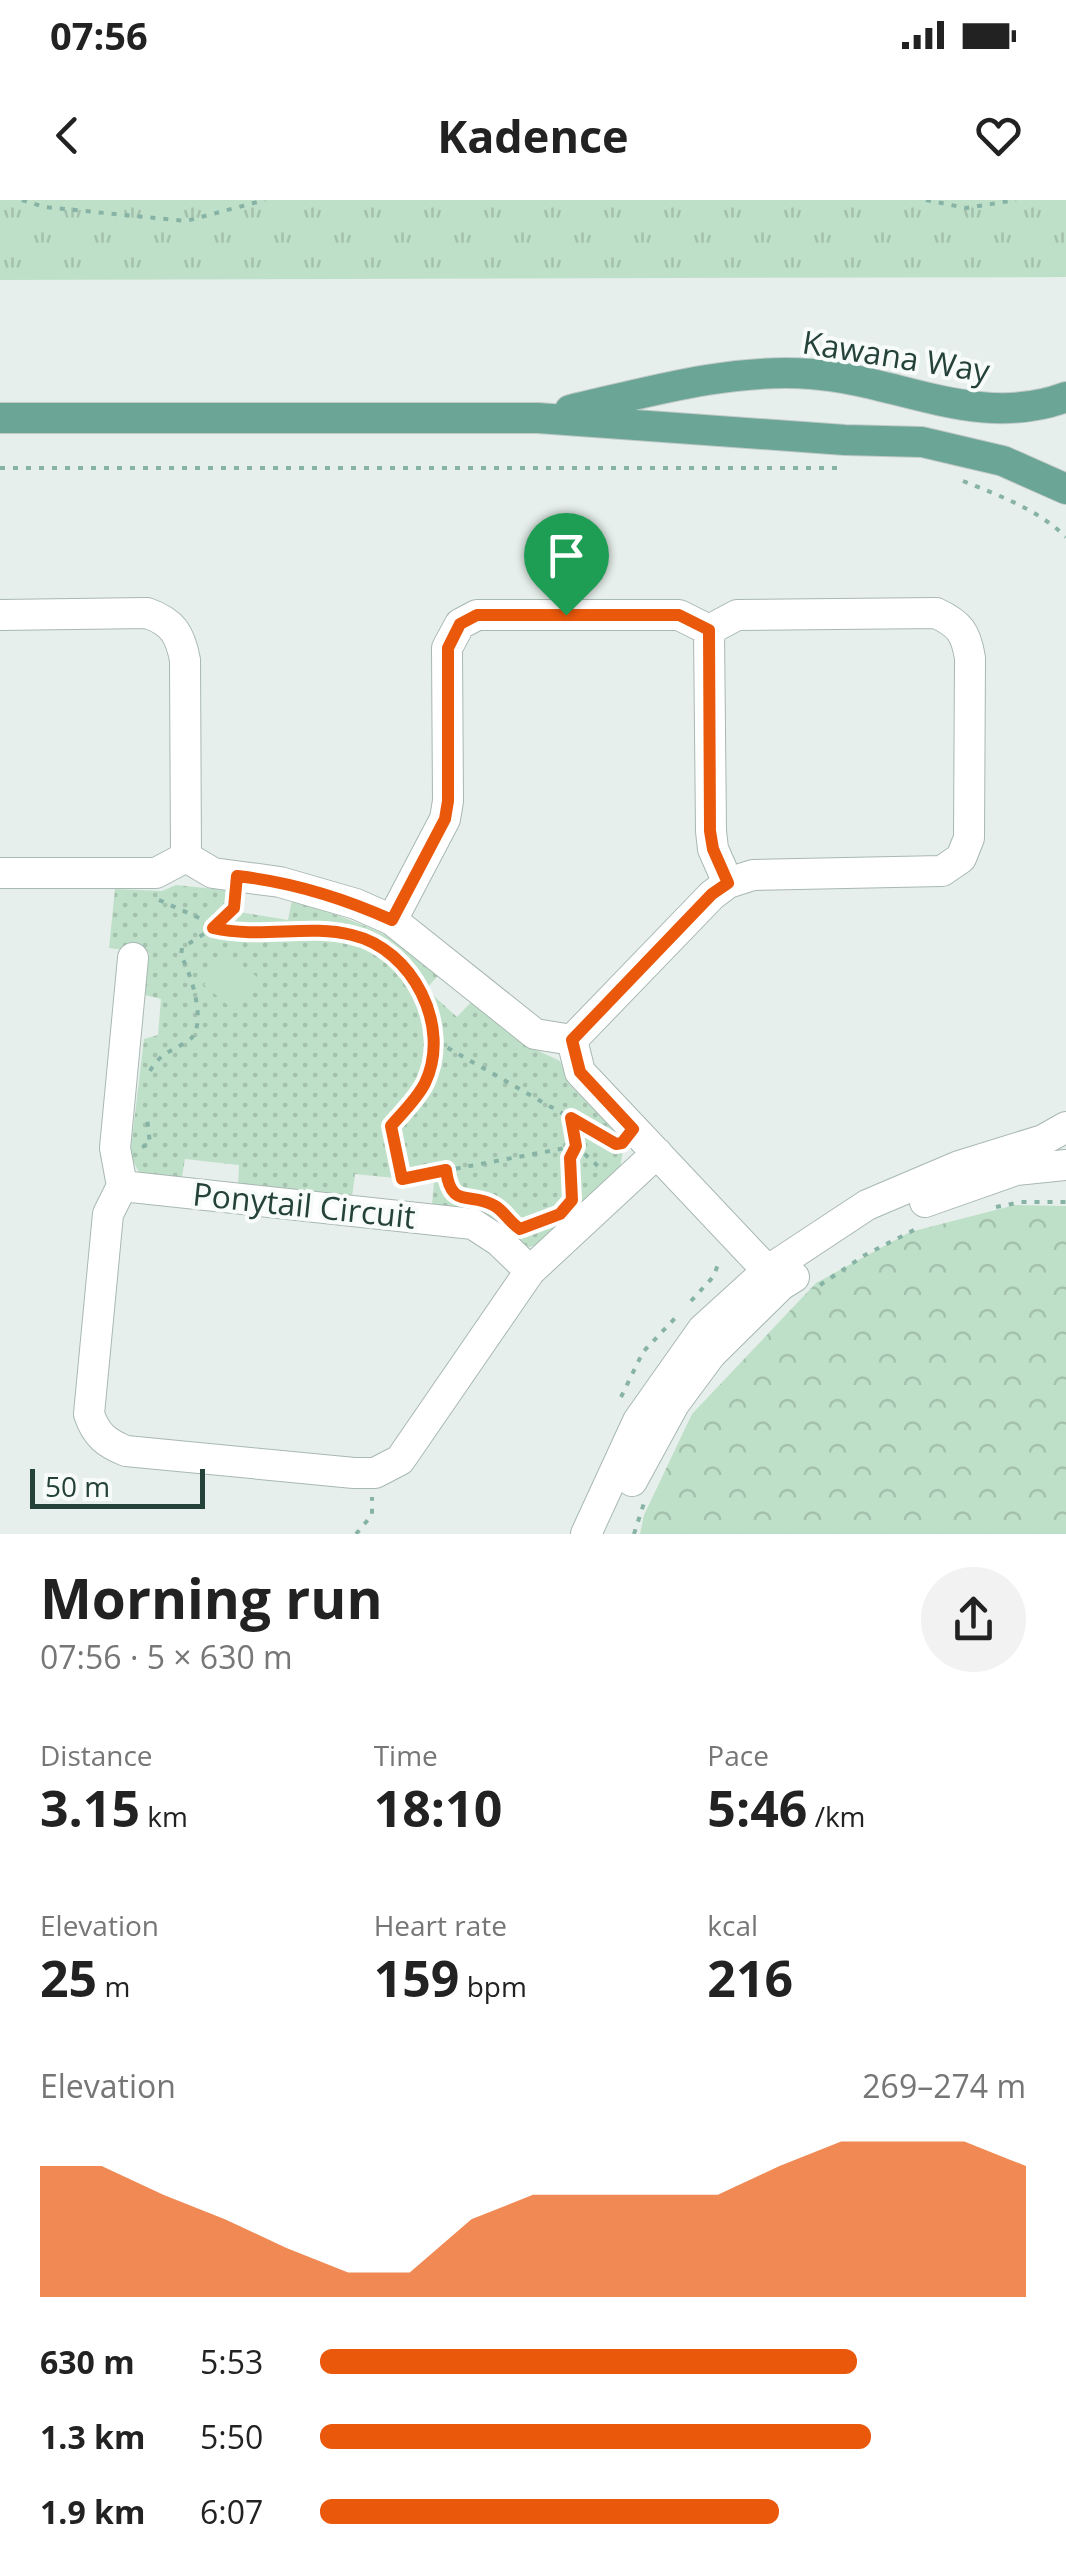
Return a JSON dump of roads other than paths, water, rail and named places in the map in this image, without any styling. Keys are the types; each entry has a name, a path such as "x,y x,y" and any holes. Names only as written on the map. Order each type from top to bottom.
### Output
{"main road":[{"name":"Kawana Way","path":"538,418 674,386 756,374 812,374 979,409 1018,408 1066,397"},
{"name":"Kawana Way","path":"0,418 538,418 922,442 1003,461 1066,488"}],"street":[{"path":"572,1040 712,894 728,883 753,875 942,871 961,858 969,838 970,658 967,636 956,622 936,613 738,614 709,630"},
{"path":"0,615 147,614 167,620 181,638 185,660 186,857"},
{"path":"392,920 445,819 448,648 460,624 477,615 679,615 709,630"},
{"path":"709,630 710,831 713,849 728,883"},
{"path":"0,874 156,873 186,857"},
{"path":"186,857 213,873 280,882 356,904 392,920 534,1034 572,1040"},
{"path":"133,958 115,1148 122,1186 108,1214 90,1414 96,1432 110,1444 126,1450 375,1472 400,1460 530,1272 656,1153"},
{"path":"572,1040 580,1072 774,1278"},
{"path":"586,1534 638,1421 702,1329 867,1206 959,1166 1043,1140 1066,1127"},
{"path":"606,1534 674,1404 774,1278 881,1219 942,1194 1016,1170 1066,1165"},
{"name":"Ponytail Circuit","path":"122,1186 473,1224 498,1241 530,1272"}]}
